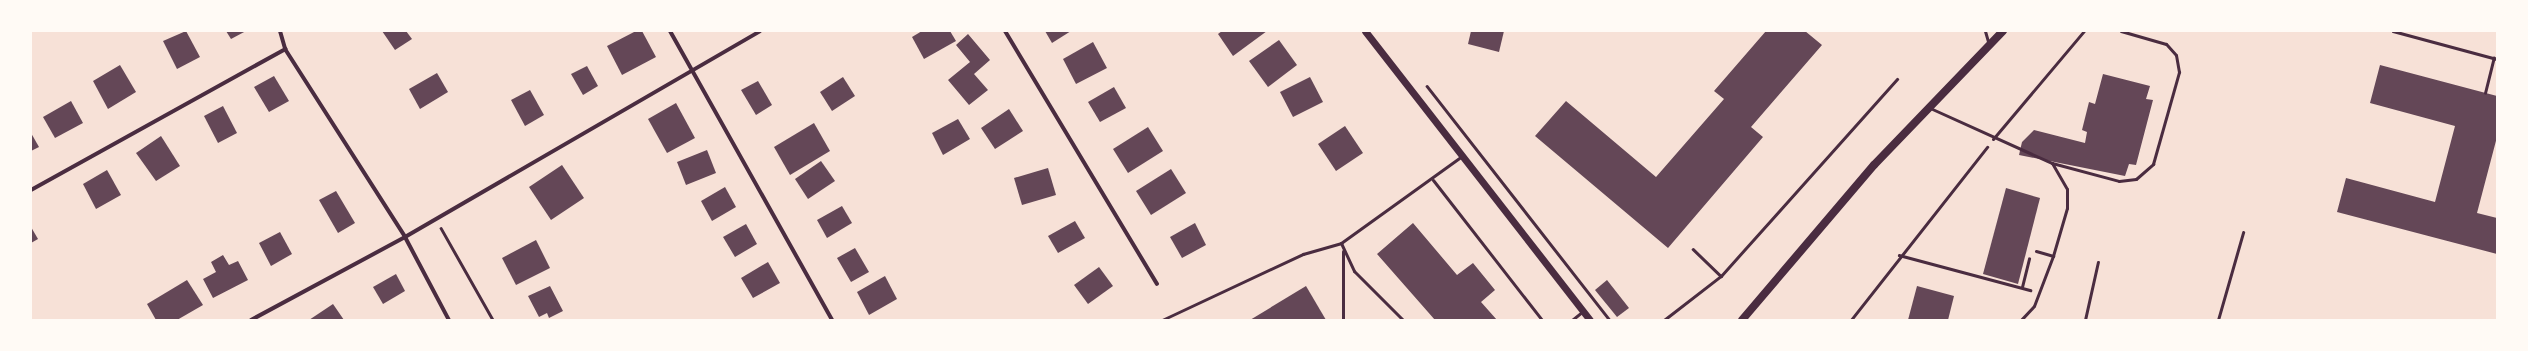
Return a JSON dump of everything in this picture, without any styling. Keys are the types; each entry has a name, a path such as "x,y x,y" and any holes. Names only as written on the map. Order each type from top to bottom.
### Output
{"main road":[{"path":"1742,320 1874,165 2003,31"}],"street":[{"path":"280,31 285,49 405,237 449,320"},
{"path":"670,31 832,320"},
{"path":"251,320 405,237 434,217 691,68 760,31"},
{"path":"1005,31 1157,284"},
{"path":"1365,31 1590,320"},
{"path":"31,190 285,49"}],"lane":[{"path":"1984,31 1989,46"},
{"path":"1993,139 2084,31"},
{"path":"1930,108 1993,139 2052,163 2119,181 2136,179 2153,164 2179,72 2176,55 2166,44 2121,31"},
{"path":"1162,320 1303,254 1341,242 1433,180 1463,155"},
{"path":"2021,320 2034,306 2040,292 2053,256 2067,208 2067,189 2052,163"},
{"path":"1433,180 1542,320"},
{"path":"1341,242 1354,271 1403,320"},
{"path":"1343,249 1343,320"},
{"path":"2036,251 2053,256"},
{"path":"1572,320 1583,311"}],"path":[{"path":"2393,31 2496,58 2485,93"},
{"path":"1664,320 1721,276 1897,79"},
{"path":"1426,84 1610,320"},
{"path":"1851,320 1899,256 1993,139"},
{"path":"434,217 492,320"},
{"path":"2218,320 2244,233"},
{"path":"1692,249 1721,276"},
{"path":"2022,287 2031,251"},
{"path":"1899,256 2040,292"},
{"path":"2085,320 2098,262"}],"building":[{"path":"186,31 200,57 177,69 163,41"},
{"path":"226,31 246,31 231,39"},
{"path":"382,31 406,31 412,39 395,50"},
{"path":"636,31 642,31 656,57 622,75 607,46"},
{"path":"922,31 950,31 956,41 924,59 912,37"},
{"path":"1045,31 1071,31 1052,43"},
{"path":"1222,31 1267,31 1233,56 1218,34"},
{"path":"1471,31 1504,31 1499,52 1468,44"},
{"path":"1766,31 1805,31 1822,45 1751,127 1763,137 1668,248 1535,136 1566,101 1656,177 1724,99 1714,91"},
{"path":"968,34 990,60 974,74 988,90 969,105 948,80 970,62 956,45"},
{"path":"1279,40 1297,65 1268,87 1249,61"},
{"path":"1093,42 1107,68 1076,84 1063,59"},
{"path":"120,65 136,92 108,109 93,81"},
{"path":"2380,65 2497,96 2497,137 2477,213 2497,218 2497,254 2337,212 2346,178 2435,202 2455,126 2370,103"},
{"path":"587,66 598,86 583,95 571,74"},
{"path":"437,73 448,92 420,109 409,89"},
{"path":"2103,74 2150,86 2146,99 2153,100 2136,165 2129,164 2125,176 2019,155 2022,142 2034,130 2085,143 2087,132 2082,130 2089,102 2095,104"},
{"path":"274,76 289,101 269,112 254,87"},
{"path":"843,77 855,96 832,111 820,92"},
{"path":"1310,77 1323,102 1293,117 1280,92"},
{"path":"758,81 772,105 756,115 741,90"},
{"path":"1114,87 1126,108 1100,122 1088,102"},
{"path":"530,90 544,115 525,126 511,100"},
{"path":"71,101 83,123 55,138 43,117"},
{"path":"676,103 695,138 667,153 648,119"},
{"path":"223,106 237,133 218,143 204,116"},
{"path":"1009,109 1023,131 995,149 981,128"},
{"path":"958,119 970,139 943,155 932,133"},
{"path":"814,123 830,151 790,175 774,147"},
{"path":"1345,126 1363,153 1336,171 1318,144"},
{"path":"1148,127 1163,151 1128,173 1113,149"},
{"path":"31,133 39,147 31,151"},
{"path":"161,136 180,166 156,181 136,153"},
{"path":"707,150 716,173 686,185 677,162"},
{"path":"821,161 835,181 808,199 795,179"},
{"path":"562,165 584,198 551,220 529,187"},
{"path":"1048,168 1056,195 1022,205 1014,178"},
{"path":"1171,169 1186,193 1151,215 1136,191"},
{"path":"107,170 121,195 96,209 83,184"},
{"path":"725,187 736,207 712,221 701,201"},
{"path":"2006,188 2040,198 2018,284 1983,274"},
{"path":"336,191 355,223 338,233 319,200"},
{"path":"842,206 852,223 827,238 817,220"},
{"path":"1075,221 1085,238 1058,253 1048,236"},
{"path":"1195,223 1206,245 1182,258 1170,237"},
{"path":"1413,223 1457,275 1473,263 1495,290 1481,302 1497,320 1435,320 1377,254"},
{"path":"746,224 757,244 735,257 723,237"},
{"path":"31,227 38,239 31,243"},
{"path":"280,232 292,254 271,266 259,243"},
{"path":"536,240 550,268 516,285 502,258"},
{"path":"855,248 869,272 851,282 837,258"},
{"path":"223,255 229,265 238,261 248,280 213,298 203,279 216,272 211,262"},
{"path":"768,262 780,283 753,298 741,278"},
{"path":"1099,267 1113,286 1088,304 1074,285"},
{"path":"396,274 405,291 383,304 373,287"},
{"path":"885,276 897,299 869,315 857,292"},
{"path":"187,280 203,305 177,320 156,320 147,304"},
{"path":"1607,280 1629,308 1617,317 1595,290"},
{"path":"550,286 563,311 549,318 547,313 539,317 528,296"},
{"path":"1306,286 1326,320 1250,320"},
{"path":"1917,286 1954,296 1948,320 1908,320"},
{"path":"333,304 344,320 309,320"}]}
